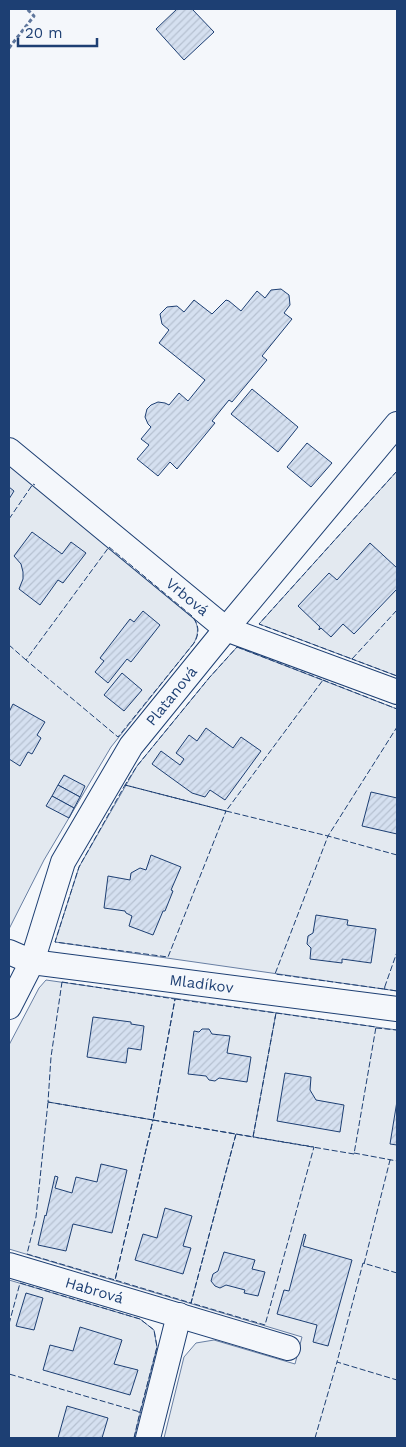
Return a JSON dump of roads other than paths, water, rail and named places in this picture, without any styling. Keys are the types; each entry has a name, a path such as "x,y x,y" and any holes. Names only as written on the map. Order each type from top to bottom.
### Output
{"street":[{"name":"Platanová","path":"9,1007 32,962 63,862 130,746 397,424"},
{"name":"Vrbová","path":"9,450 226,629 397,692"},
{"name":"Mladíkov","path":"9,952 32,962 397,1009"},
{"name":"Habrová","path":"9,1265 288,1348"},
{"path":"148,1438 179,1315"}]}
